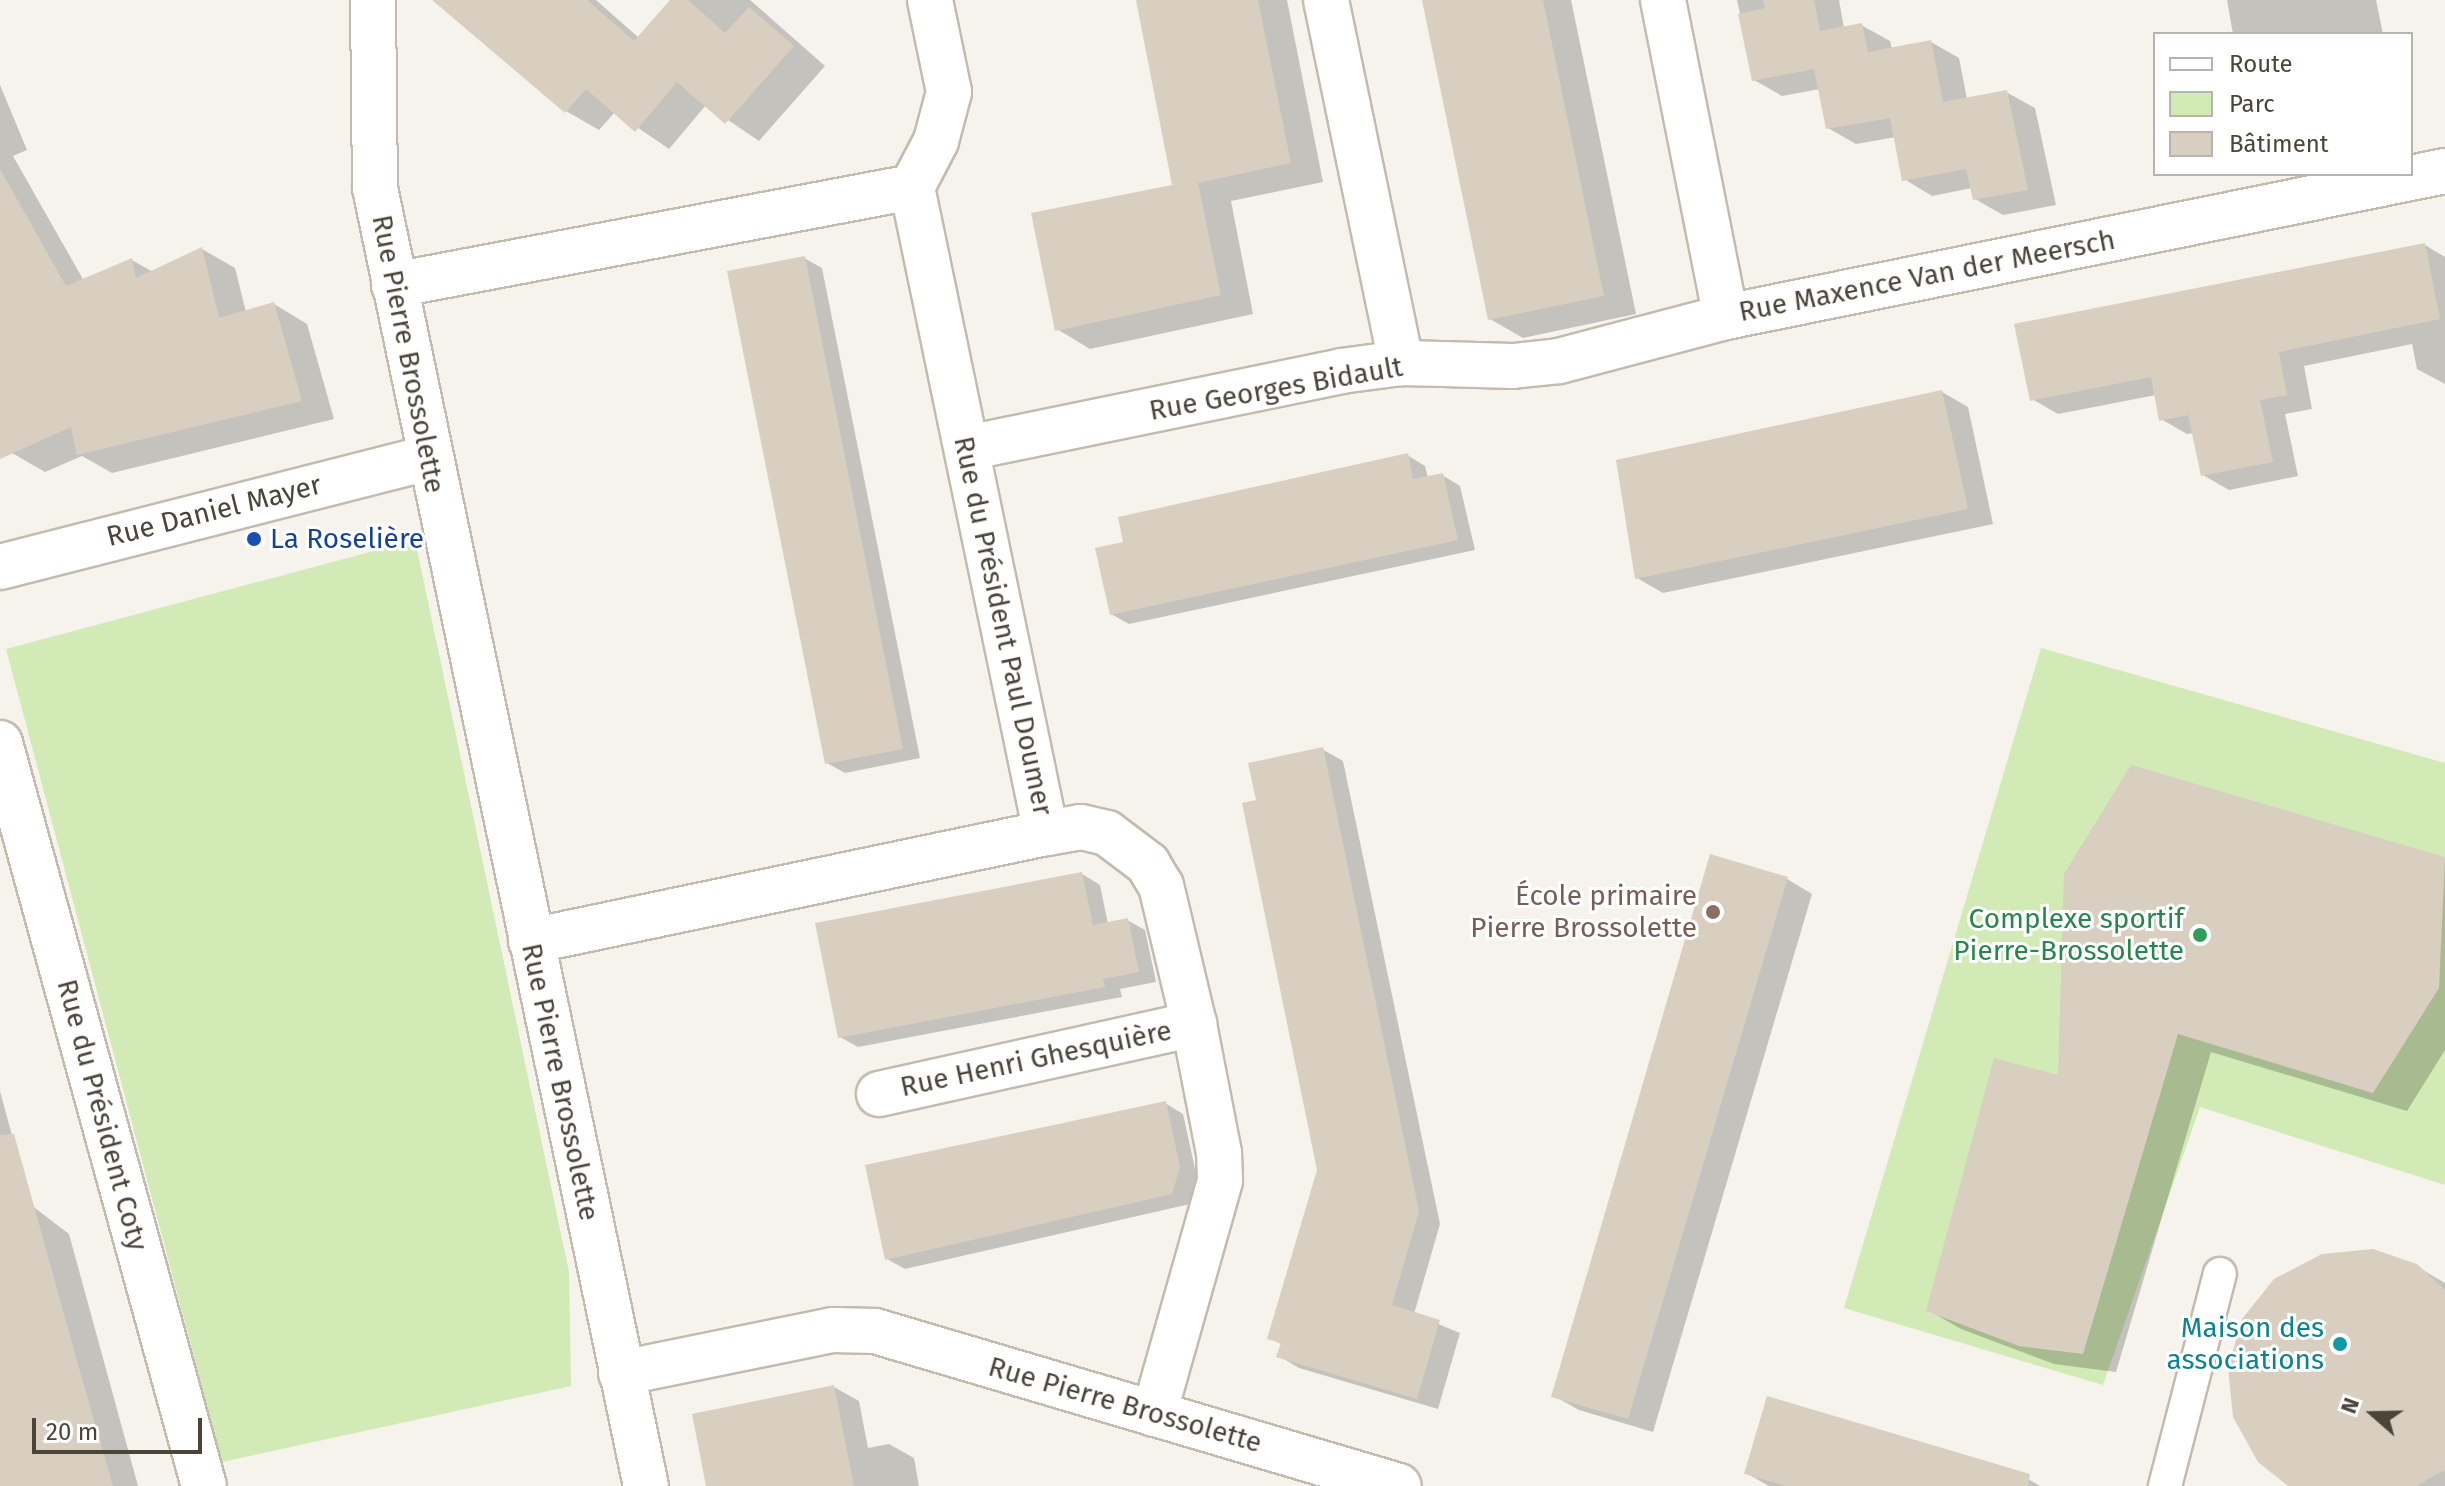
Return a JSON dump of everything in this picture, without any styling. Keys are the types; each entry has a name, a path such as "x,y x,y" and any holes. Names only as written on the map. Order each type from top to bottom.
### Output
{"street":[{"name":"Rue Pierre Brossolette","path":"373,0 375,188 428,458 621,1373 861,1329 1399,1486"},
{"path":"394,285 912,187 936,141 949,92 930,0"},
{"path":"1326,0 1401,363"},
{"name":"Rue Maxence Van der Meersch","path":"1663,0 1726,317 2445,171"},
{"name":"Rue du Président Paul Doumer","path":"531,941 1046,833 912,187"},
{"name":"Rue Georges Bidault","path":"967,448 1401,363 1513,366 1559,361 1726,317"},
{"name":"Rue Daniel Mayer","path":"0,567 428,458"},
{"name":"Rue du Président Coty","path":"0,743 204,1486"},
{"name":"Rue Henri Ghesquière","path":"1046,833 1081,827 1107,833 1148,864 1161,886 1194,1024 1219,1153 1220,1180 1154,1414"},
{"name":"Rue Henri Ghesquière","path":"879,1094 1194,1024"},
{"path":"621,1373 646,1486"}],"lane":[{"path":"2165,1486 2220,1274"}],"green space":[{"path":"415,540 569,1272 571,1386 222,1462 6,649"},
{"name":"Complexe sportif Pierre-Brossolette","path":"2041,648 2445,763 2445,1185 2200,1107 2103,1385 1844,1308"}],"building":[{"path":"432,0 587,0 634,41 670,0 688,0 725,33 749,7 794,46 725,124 677,82 635,132 586,89 565,113"},
{"path":"1136,0 1258,0 1291,163 1198,183 1221,295 1055,331 1031,213 1172,185"},
{"path":"1422,0 1543,0 1604,296 1488,320"},
{"path":"1763,0 1814,0 1820,31 1862,23 1868,52 1931,40 1943,102 2007,90 2028,190 1973,200 1966,169 1902,181 1890,118 1826,129 1814,69 1752,81 1738,14 1765,8"},
{"path":"0,169 66,286 132,258 136,278 202,247 219,318 274,302 302,401 77,455 71,427 0,459"},
{"path":"2425,243 2440,319 2279,352 2287,395 2260,400 2273,462 2201,476 2188,415 2159,421 2151,377 2030,401 2014,324"},
{"path":"805,256 903,749 825,764 727,271"},
{"path":"1942,390 1968,509 1635,579 1616,460"},
{"path":"1408,453 1413,479 1443,473 1458,540 1110,615 1095,548 1123,542 1118,517"},
{"path":"1323,747 1419,1211 1392,1305 1440,1320 1417,1399 1276,1357 1281,1343 1267,1339 1317,1170 1242,803 1256,800 1248,763"},
{"path":"2131,765 2445,857 2439,988 2373,1093 2178,1034 2083,1354 2019,1346 1926,1311 1994,1058 2058,1075 2064,874"},
{"path":"1710,854 1788,877 1628,1419 1551,1397"},
{"path":"1082,872 1093,925 1128,918 1139,972 1103,979 1105,987 838,1038 815,923"},
{"path":"1166,1101 1180,1167 1172,1194 885,1260 865,1165"},
{"path":"14,1134 113,1486 0,1486 0,1135"},
{"name":"Maison des associations","path":"2373,1249 2417,1264 2445,1290 2445,1470 2416,1486 2288,1486 2258,1462 2233,1417 2228,1368 2242,1319 2274,1279 2322,1254"},
{"path":"834,1385 854,1486 706,1486 692,1414"},
{"path":"1767,1396 2030,1474 2028,1486 1786,1486 1744,1474"}],"place":[{"name":"La Roselière","path":"254,539"},
{"name":"École primaire Pierre Brossolette","path":"1713,912"},
{"name":"Complexe sportif Pierre-Brossolette","path":"2200,935"},
{"name":"Maison des associations","path":"2340,1344"}]}
